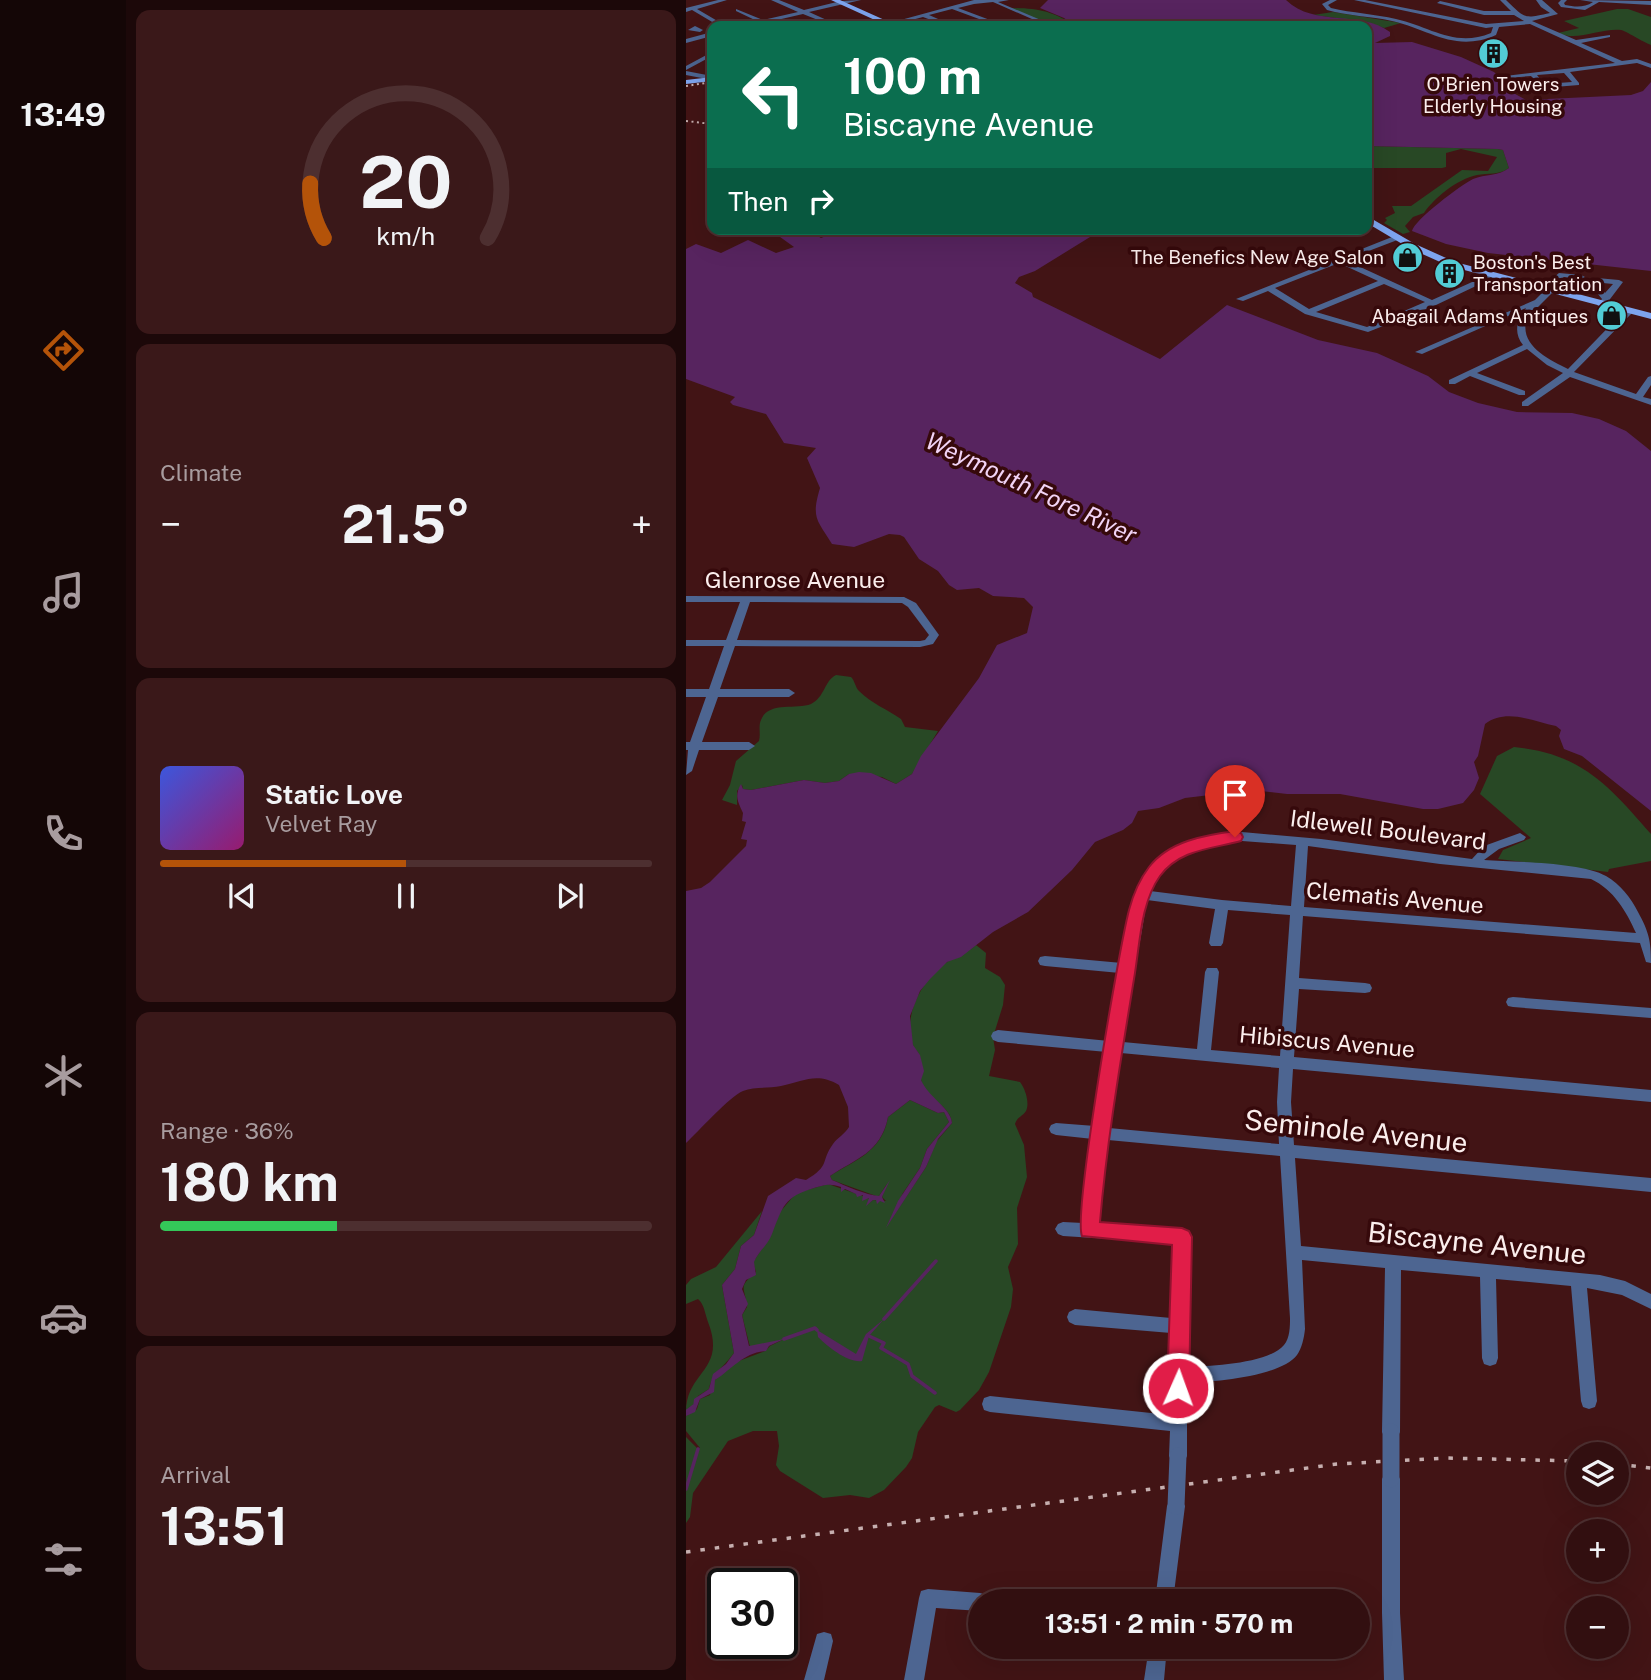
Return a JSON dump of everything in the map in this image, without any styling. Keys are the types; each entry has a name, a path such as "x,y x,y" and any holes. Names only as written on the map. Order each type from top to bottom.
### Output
{"main road":[{"path":"839,2 880,21"},
{"path":"686,82 707,79"},
{"path":"1372,222 1436,257 1545,293 1604,301 1629,312 1651,316"}],"street":[{"path":"693,8 724,0"},
{"path":"774,0 825,21"},
{"path":"738,10 766,21 839,2 858,0"},
{"path":"906,21 954,7 1006,0"},
{"path":"1357,0 1496,26 1555,14 1539,3 1539,0"},
{"path":"1395,20 1450,0"},
{"path":"1503,0 1514,13 1528,21 1621,63"},
{"path":"1564,0 1561,2 1563,6 1577,9 1588,8 1597,2"},
{"path":"1583,0 1650,2"},
{"path":"686,1 715,21"},
{"path":"985,1 998,3 1038,21"},
{"path":"1329,1 1325,4 1326,7 1336,11 1395,20 1433,36 1457,40 1486,38 1494,34 1496,26"},
{"path":"1440,3 1484,13 1514,13"},
{"path":"938,5 947,9"},
{"path":"954,7 990,21"},
{"path":"924,15 939,21"},
{"path":"1012,17 1022,15"},
{"path":"1555,33 1571,29"},
{"path":"698,31 707,34"},
{"path":"688,40 707,36"},
{"path":"1574,42 1608,36"},
{"path":"688,40 699,44"},
{"path":"686,70 707,54"},
{"path":"686,56 698,62"},
{"path":"1508,76 1621,63 1647,63"},
{"path":"686,70 707,76"},
{"path":"1533,74 1543,86 1577,85 1565,71"},
{"path":"1240,299 1398,237"},
{"path":"1339,260 1433,303"},
{"path":"1512,328 1562,275 1581,277"},
{"path":"1269,288 1308,312 1368,330 1493,276"},
{"path":"1308,312 1384,281"},
{"path":"1419,352 1494,320 1545,293"},
{"path":"1525,404 1569,373 1629,312"},
{"path":"1494,320 1512,328 1541,359 1569,373 1651,402"},
{"path":"1452,382 1527,346"},
{"path":"1457,364 1522,393"},
{"path":"1638,398 1651,379"},
{"name":"Glenrose Avenue","path":"686,599 904,600 912,605 934,635 929,642 730,643"},
{"path":"686,771 690,746 713,693 746,599"},
{"path":"686,643 730,643"},
{"path":"686,693 789,693"},
{"path":"690,746 749,746"},
{"name":"Idlewell Boulevard","path":"1090,1230 1114,1046 1142,895 1149,879 1164,862 1183,849 1203,841 1241,836 1302,841 1601,878 1616,891 1644,939 1651,958"},
{"path":"1476,863 1479,856 1488,849 1520,837"},
{"path":"1178,1375 1267,1364 1288,1354 1294,1345 1297,1329 1286,1151 1285,1061 1302,841"},
{"name":"Clematis Avenue","path":"1142,895 1222,905 1644,939"},
{"path":"1216,943 1222,905"},
{"path":"1045,961 1128,969"},
{"path":"1203,1055 1212,972"},
{"path":"1291,983 1365,988"},
{"path":"1513,1002 1651,1013"},
{"name":"Hibiscus Avenue","path":"998,1036 1651,1096"},
{"name":"Seminole Avenue","path":"1056,1129 1651,1185"},
{"path":"1063,1229 1182,1237 1176,1506 1166,1589"},
{"name":"Biscayne Avenue","path":"1294,1252 1612,1284 1651,1302"},
{"path":"1393,1261 1391,1613 1394,1680"},
{"path":"1488,1271 1490,1358"},
{"path":"1578,1280 1589,1401"},
{"path":"1075,1317 1179,1326"},
{"path":"990,1404 1178,1424"},
{"path":"914,1680 928,1598 968,1601"},
{"path":"814,1680 824,1641"},
{"path":"1154,1680 1157,1659"}],"green space":[{"path":"1007,8 1043,11 1067,21 1040,21"},
{"path":"1628,9 1651,17 1651,45 1621,30 1573,36 1558,33 1579,28 1564,21"},
{"path":"1333,12 1401,23 1384,28 1372,24 1372,21 1313,15"},
{"path":"1372,146 1498,149 1503,150 1509,168 1498,173 1469,177 1454,185 1439,196 1424,213 1413,217 1405,226 1410,232 1403,234 1384,223 1387,220 1385,218 1395,213 1392,206 1411,206 1462,170 1488,171 1497,157 1461,149 1446,153 1446,167 1372,168"},
{"path":"836,675 851,677 859,691 901,719 905,727 938,731 912,774 896,784 882,777 849,774 839,781 825,783 804,780 751,790 743,789 742,785 737,791 737,805 722,800 730,785 736,761 759,741 760,722 765,714 776,708 811,704"},
{"path":"1514,747 1558,756 1592,775 1607,787 1651,834 1651,861 1609,869 1608,872 1498,859 1503,850 1531,838 1480,794 1497,756"},
{"path":"976,945 986,953 985,968 1000,977 1005,985 1003,1005 993,1037 995,1050 989,1076 1020,1082 1027,1104 1026,1111 1015,1124 1024,1145 1027,1177 1017,1208 1018,1244 1008,1267 1013,1289 1011,1307 989,1372 979,1390 960,1410 956,1412 939,1405 935,1407 918,1432 912,1458 906,1467 884,1490 869,1498 850,1495 823,1498 780,1471 776,1465 779,1446 777,1431 753,1431 728,1441 693,1493 690,1517 686,1523 686,1437 700,1448 686,1431 686,1416 697,1409 700,1399 710,1395 715,1380 736,1362 765,1351 782,1340 750,1347 742,1315 747,1307 744,1285 756,1272 753,1262 770,1237 780,1212 796,1193 828,1184 863,1196 863,1199 870,1198 868,1204 873,1200 886,1201 882,1197 887,1184 879,1196 876,1196 832,1180 830,1176 874,1147 885,1129 888,1117 910,1100 938,1113 944,1112 949,1122 927,1149 920,1168 903,1193 888,1224 926,1167 936,1142 952,1123 948,1112 923,1086 920,1058 910,1035 910,1024 919,993 932,975"},
{"path":"762,1211 754,1235 741,1246 735,1269 722,1285 734,1353 716,1374 709,1389 698,1396 693,1408 686,1412 692,1388 713,1351 713,1338 703,1306 698,1299 686,1304 686,1285 691,1279 716,1267"}],"water":[{"path":"1048,0 1286,0 1310,14 1365,21 1068,21 1040,8"},
{"path":"1372,23 1390,32 1390,36 1375,43 1412,42 1461,57 1494,72 1511,89 1508,90 1526,100 1631,95 1643,91 1651,82 1651,271 1488,253 1446,244 1412,231 1429,211 1473,179 1509,168 1503,150 1372,146"},
{"name":"Weymouth Fore River","path":"777,235 816,235 821,238 825,235 1093,235 1035,271 1019,277 1015,283 1032,293 1033,297 1160,359 1227,305 1318,340 1377,353 1428,376 1449,392 1478,403 1517,412 1572,413 1599,419 1626,431 1651,451 1651,811 1582,756 1564,749 1559,736 1561,730 1556,726 1510,716 1493,719 1485,724 1478,756 1474,762 1479,778 1474,790 1463,803 1438,809 1423,809 1340,794 1287,794 1252,790 1185,798 1159,808 1138,811 1132,823 1123,830 1095,842 1072,870 1028,912 993,932 961,957 947,962 920,991 910,1016 913,1045 920,1055 924,1071 921,1080 948,1112 952,1123 938,1139 926,1167 886,1228 898,1201 920,1168 927,1149 949,1122 944,1112 938,1113 910,1100 888,1117 880,1139 866,1154 830,1176 832,1180 879,1196 890,1180 882,1197 885,1203 880,1201 877,1204 876,1200 873,1200 866,1206 869,1198 862,1201 863,1195 857,1197 845,1189 841,1192 841,1187 830,1185 804,1191 790,1199 754,1262 756,1275 746,1280 742,1289 748,1304 742,1315 749,1346 784,1339 769,1346 766,1351 751,1354 715,1380 714,1392 700,1399 695,1412 686,1416 686,1412 693,1408 694,1399 709,1389 713,1374 726,1364 734,1353 722,1285 735,1269 741,1246 754,1235 768,1196 796,1178 806,1180 819,1171 833,1144 849,1127 848,1107 839,1085 817,1078 743,1091 722,1107 686,1143 686,891 701,888 710,882 746,846 747,840 741,839 746,822 742,821 743,813 738,799 741,784 743,789 751,790 804,780 825,783 839,781 849,774 859,772 871,773 896,784 912,774 921,756 979,678 997,645 1027,633 1033,607 1024,598 993,596 979,588 957,590 949,585 938,571 919,559 900,535 889,534 854,547 832,544 819,524 816,513 820,488 807,458 816,448 784,443 766,414 733,405 730,402 735,397 686,379 686,249 696,244 721,253 748,240 776,253 794,247"},
{"path":"884,1319 869,1336 862,1361 845,1357 818,1337 817,1330 856,1354 866,1334"}],"waterway":[{"path":"884,1319 936,1261"},
{"path":"784,1339 815,1328 817,1330"},
{"path":"869,1336 884,1343 881,1348 908,1364 912,1376 935,1393"},
{"path":"686,1412 694,1406"},
{"path":"686,1489 698,1449"}],"railway":[{"path":"686,86 707,83"},
{"path":"686,121 707,123"},
{"path":"686,1552 1337,1464 1446,1458 1566,1461"},
{"path":"1629,1465 1651,1468"}],"place":[{"name":"O'Brien Towers Elderly Housing","path":"1493,53"},
{"name":"The Benefics New Age Salon","path":"1407,257"},
{"name":"Boston's Best Transportation","path":"1450,273"},
{"name":"Abagail Adams Antiques","path":"1611,316"}],"route":[{"path":"1178,1388 1182,1237 1090,1230 1093,1194 1114,1046 1137,912 1144,890 1156,870 1173,855 1203,841 1235,837"}]}
